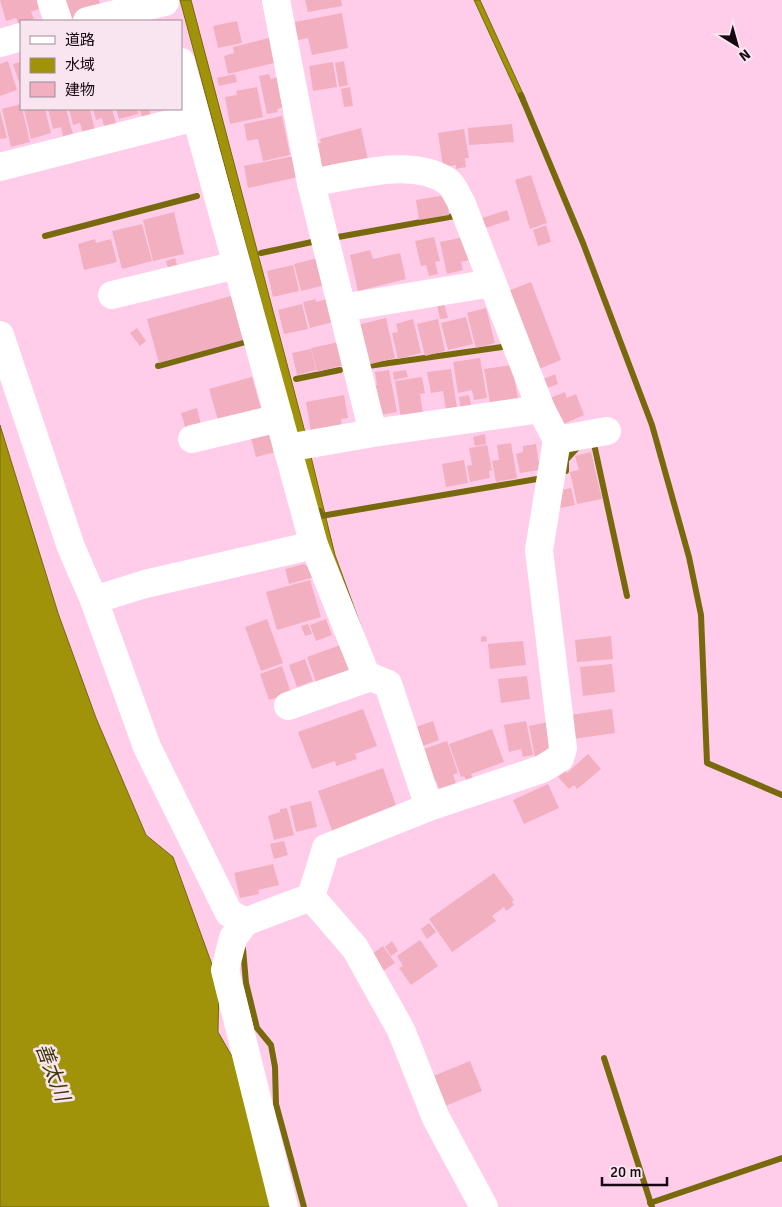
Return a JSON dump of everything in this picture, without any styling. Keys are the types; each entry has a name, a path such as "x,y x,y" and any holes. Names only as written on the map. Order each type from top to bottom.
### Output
{"street":[{"path":"51,0 58,20"},
{"path":"276,0 311,183 373,433"},
{"path":"93,20 166,8"},
{"path":"0,43 20,38"},
{"path":"182,66 279,418 298,446 314,545 366,674 388,684 429,807"},
{"path":"0,167 196,117"},
{"path":"310,897 326,848 429,807 542,769 560,758 563,748 539,550 557,440 541,409 462,204 448,182 416,168 390,170 311,183"},
{"path":"112,295 236,265"},
{"path":"342,308 492,283"},
{"path":"0,334 71,547 94,600 147,747 229,913 245,922"},
{"path":"298,446 373,433 541,409"},
{"path":"192,439 279,418"},
{"path":"557,440 607,431"},
{"path":"94,600 145,584 314,545"},
{"path":"288,706 372,677"},
{"path":"284,1207 225,970 233,938 245,922 310,897"},
{"path":"310,897 355,948 396,1022 436,1118 484,1207"}],"water":[{"path":"180,0 191,0 306,436 335,555 370,651 331,560"},
{"path":"474,0 480,0 525,98 523,106"},
{"name":"善太川","path":"0,425 58,613 96,718 146,835 173,857 219,984 218,1032 237,1065 274,1207 0,1207"}],"building":[{"path":"0,0 39,0 42,8 31,12 34,19 20,20 19,25 16,18 6,21"},
{"path":"66,0 99,0 102,8 72,18"},
{"path":"305,0 341,0 342,6 308,12"},
{"path":"342,13 348,48 312,55 308,38 298,40 295,22"},
{"path":"237,21 242,43 218,48 213,26"},
{"path":"273,37 278,62 228,74 224,56 234,53 233,47"},
{"path":"8,61 17,90 0,96 0,64"},
{"path":"344,61 348,85 339,87 335,63"},
{"path":"20,62 20,85 13,64"},
{"path":"333,62 337,87 313,91 309,66"},
{"path":"235,74 237,82 219,86 217,78"},
{"path":"269,74 271,79 279,77 285,107 277,109 278,112 267,114 259,76"},
{"path":"257,87 263,117 230,124 225,97 237,95 236,91"},
{"path":"350,87 353,106 344,107 341,89"},
{"path":"20,104 30,142 11,147 2,109"},
{"path":"24,110 45,110 51,133 31,139"},
{"path":"48,110 66,110 73,134 63,136 61,127 53,129"},
{"path":"69,110 90,110 95,131 83,134 80,123 73,125"},
{"path":"93,110 112,110 117,127 105,130 102,118 96,120"},
{"path":"116,110 137,110 138,114 119,119"},
{"path":"140,110 149,110 151,118 143,121"},
{"path":"0,111 7,138 0,139"},
{"path":"282,116 290,155 263,161 258,139 247,141 244,124"},
{"path":"512,124 514,142 469,145 468,128"},
{"path":"361,128 368,160 319,170 314,144 321,143 320,139"},
{"path":"464,129 469,158 465,158 466,167 456,169 456,165 443,167 438,133"},
{"path":"294,156 298,177 248,188 244,166"},
{"path":"531,175 547,223 530,229 515,180"},
{"path":"446,195 449,215 419,220 416,200"},
{"path":"507,210 510,220 485,228 482,218"},
{"path":"174,212 184,254 153,261 143,220"},
{"path":"142,224 152,261 122,269 112,231"},
{"path":"546,225 551,242 538,246 533,230"},
{"path":"434,237 440,261 435,262 438,274 429,276 426,265 421,266 415,241"},
{"path":"464,237 469,260 461,262 463,270 447,274 440,242"},
{"path":"95,239 96,243 111,239 117,262 84,270 78,244"},
{"path":"370,250 373,259 400,253 406,279 358,291 350,255"},
{"path":"175,258 178,269 169,271 166,261"},
{"path":"318,258 325,285 301,291 294,264"},
{"path":"293,265 299,291 273,297 267,271"},
{"path":"531,282 561,360 539,369 508,291"},
{"path":"231,296 243,340 159,363 147,319"},
{"path":"316,299 316,302 327,299 333,322 310,328 303,302"},
{"path":"444,303 448,318 440,319 437,305"},
{"path":"302,304 308,329 284,334 278,310"},
{"path":"486,308 495,343 476,348 467,313"},
{"path":"466,317 473,344 448,350 441,323"},
{"path":"386,318 395,358 367,365 357,325"},
{"path":"413,319 421,353 398,359 392,333 398,332 396,324"},
{"path":"438,319 445,351 425,356 417,324"},
{"path":"137,328 146,341 140,346 130,333"},
{"path":"339,342 344,365 317,372 311,348"},
{"path":"311,349 316,370 297,375 292,353"},
{"path":"480,358 487,398 474,400 472,390 458,393 453,362"},
{"path":"512,365 518,398 490,403 484,369"},
{"path":"451,369 457,408 446,410 443,391 431,393 427,372"},
{"path":"389,370 397,412 375,416 370,386 377,385 375,372"},
{"path":"406,370 408,377 394,380 393,372"},
{"path":"555,374 558,384 544,389 541,380"},
{"path":"252,377 261,409 218,420 209,389"},
{"path":"422,377 425,393 420,394 423,414 401,418 395,381"},
{"path":"565,392 567,398 576,394 584,415 559,426 548,399"},
{"path":"344,395 348,418 341,419 342,426 311,432 306,402"},
{"path":"469,395 472,410 461,412 459,397"},
{"path":"197,408 202,429 187,433 181,413"},
{"path":"271,433 276,452 256,457 251,438"},
{"path":"485,434 486,444 475,446 473,437"},
{"path":"511,443 517,478 496,482 492,461 499,460 497,445"},
{"path":"536,444 540,470 520,473 516,454 523,452 523,446"},
{"path":"487,445 492,470 489,471 490,478 470,482 467,466 472,465 469,448"},
{"path":"591,452 602,499 577,504 570,472 579,470 575,456"},
{"path":"464,460 468,483 446,487 442,464"},
{"path":"571,488 575,505 560,508 562,490"},
{"path":"304,564 312,570 314,577 289,584 285,569"},
{"path":"310,580 321,617 277,630 266,592"},
{"path":"267,619 283,663 261,671 245,627"},
{"path":"326,619 332,635 316,641 310,625"},
{"path":"308,624 312,634 305,636 301,626"},
{"path":"486,636 487,641 481,642 481,637"},
{"path":"611,636 613,659 577,662 575,640"},
{"path":"523,641 526,665 490,669 488,644"},
{"path":"346,643 356,672 317,685 307,657"},
{"path":"305,659 313,681 297,687 289,665"},
{"path":"612,664 615,692 583,696 580,667"},
{"path":"282,666 291,693 269,700 260,674"},
{"path":"527,676 530,699 501,703 498,679"},
{"path":"363,709 377,746 355,754 357,759 336,766 335,761 312,769 298,732"},
{"path":"612,709 615,733 573,739 570,715"},
{"path":"433,721 439,740 423,746 416,727"},
{"path":"526,721 533,755 523,757 521,749 509,752 504,725"},
{"path":"553,721 551,754 535,757 529,726"},
{"path":"492,729 504,762 471,774 473,780 467,782 464,776 461,777 449,744"},
{"path":"447,741 458,773 453,775 457,786 440,791 436,781 429,783 418,751"},
{"path":"588,754 601,769 577,789 574,785 569,789 558,777 565,771 567,773"},
{"path":"383,768 398,811 333,833 318,791"},
{"path":"548,784 559,808 524,824 513,800"},
{"path":"311,801 317,827 296,832 290,806"},
{"path":"287,808 294,835 274,840 268,816 280,812 280,809"},
{"path":"284,841 288,855 274,859 270,844"},
{"path":"273,864 279,885 258,890 259,894 240,898 234,873"},
{"path":"494,873 514,900 512,902 514,905 506,911 504,907 492,916 496,921 452,952 429,919"},
{"path":"429,923 436,932 427,939 421,929"},
{"path":"420,940 438,966 411,985 399,968 403,966 397,956"},
{"path":"392,941 398,951 391,956 385,947"},
{"path":"383,946 395,963 380,973 368,957"},
{"path":"470,1061 482,1091 443,1107 431,1077"}],"waterway":[{"path":"521,95 583,243 652,425 689,557 701,615 707,763 782,795"},
{"path":"45,236 197,196"},
{"path":"338,237 455,216"},
{"path":"261,253 312,242"},
{"path":"158,366 245,342"},
{"path":"368,366 502,347"},
{"path":"296,379 340,370"},
{"path":"566,471 566,460 578,447 594,444 627,596"},
{"path":"320,511 321,516 537,479"},
{"path":"243,949 246,983 257,1028 271,1045 275,1067 276,1104 304,1207"},
{"path":"604,1058 652,1207"},
{"path":"650,1203 782,1158"}]}
